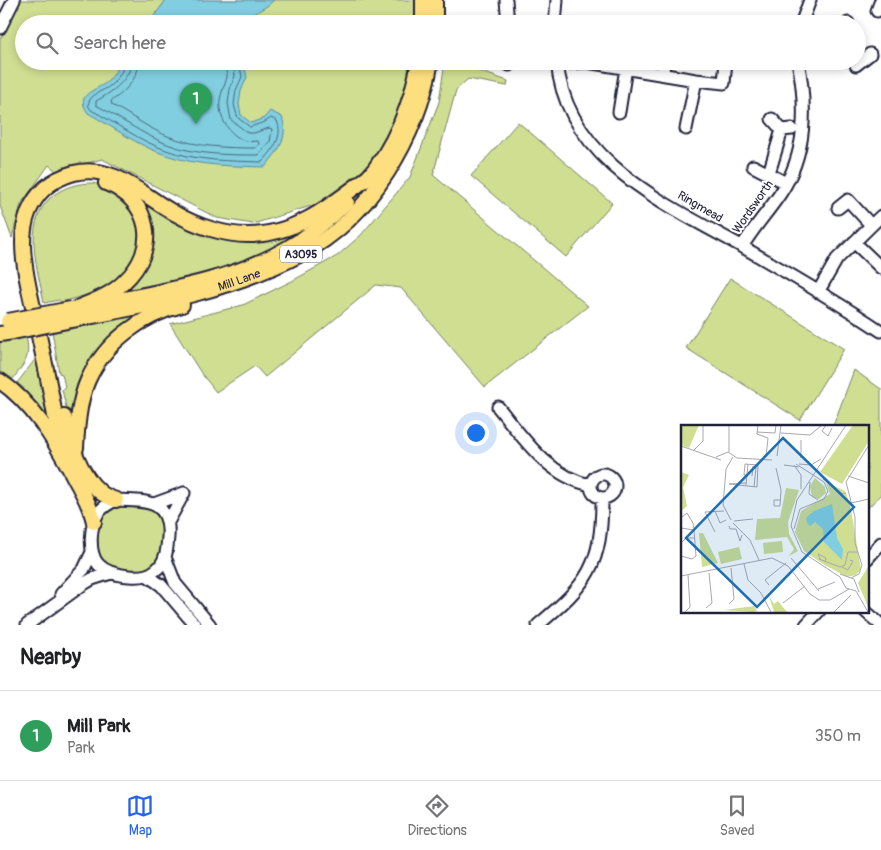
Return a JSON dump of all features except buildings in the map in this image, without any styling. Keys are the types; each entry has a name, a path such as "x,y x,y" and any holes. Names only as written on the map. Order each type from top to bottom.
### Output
{"main road":[{"path":"423,0 423,15"},
{"path":"435,0 435,15"},
{"name":"Mill Lane","path":"5,328 189,285 232,272 294,244 317,228 349,200 371,175 390,145 403,117 417,70"},
{"name":"Mill Lane","path":"73,312 143,306 220,288 301,254 330,235 364,203 387,172 417,114 429,70"},
{"name":"A3095","path":"60,450 26,270 23,243 24,222 27,214 34,200 46,187 58,178 72,174 86,171 99,172 125,181 168,210 192,222 228,232 252,234 289,227 309,219 371,175"},
{"name":"A3095","path":"73,312 109,294 125,281 139,265 146,247 145,225 138,207 130,197 119,189 101,181 77,181 57,190 44,202 38,211 32,233 35,276 66,429 75,452 94,486 106,496 116,500"},
{"name":"A3095","path":"75,452 77,422 88,380 107,350 122,335 142,321 171,308 230,290 276,271 301,254"},
{"name":"A3095","path":"0,381 17,394 28,406 60,450 89,503 94,522"}],"street":[{"path":"0,28 14,0"},
{"path":"506,0 507,15"},
{"path":"556,15 557,0"},
{"path":"804,15 810,0"},
{"path":"877,12 881,0"},
{"name":"Ringmead","path":"558,70 561,89 575,120 587,140 624,176 881,331"},
{"path":"619,112 626,70"},
{"path":"638,70 724,83 725,70"},
{"path":"662,74 663,70"},
{"name":"Wordsworth","path":"742,247 786,183 797,159 804,123 804,104 799,70"},
{"path":"686,129 696,80"},
{"name":"Wordsworth","path":"769,173 787,130 772,118"},
{"name":"Wordsworth","path":"753,166 786,183"},
{"path":"838,208 848,200 871,225"},
{"path":"818,292 837,260 881,216"},
{"path":"854,242 881,268"},
{"path":"498,407 542,459 555,470 578,482 591,485"},
{"path":"601,475 608,475 613,479 614,492 609,497 595,496 591,485 601,475"},
{"path":"49,608 84,569 92,552 94,522 104,506 116,500 154,504 184,494 168,522 165,557 160,566 148,576"},
{"path":"538,625 565,602 589,572 601,537 602,498"},
{"path":"154,504 164,512 168,522"},
{"path":"868,557 881,543"},
{"path":"92,552 98,564 111,573"},
{"path":"165,557 175,583 210,625"},
{"path":"26,625 92,579 111,573 148,576 161,584 195,625"},
{"path":"806,625 818,612"},
{"path":"867,612 881,625"}],"green space":[{"path":"21,0 416,0 417,15 15,15 15,70 412,70 408,91 376,157 343,196 253,224 217,218 102,159 57,172 49,165 21,204 12,238 0,206 0,39"},
{"path":"444,70 476,70 508,81 507,86 468,79 456,90 433,175 588,306 485,387 401,288 376,285 265,377 255,366 216,392 201,373 170,324 243,305 337,256 361,235 410,177 439,102"},
{"path":"518,122 612,203 566,257 471,176"},
{"path":"92,174 127,186 179,220 219,236 263,240 291,235 311,224 313,226 269,252 222,272 189,281 128,290 126,288 140,271 148,251 149,237 144,213 133,195 116,183 96,177 75,177 56,184 40,198 29,220 27,243 29,266 27,265 26,231 30,215 36,202 45,191 58,182 73,176"},
{"path":"93,183 108,187 137,214 142,240 127,276 98,292 61,302 59,300 44,303 34,248 36,221 41,209 55,194 70,186"},
{"path":"730,278 844,349 800,420 686,348"},
{"path":"165,307 108,345 72,435 62,389 65,387 62,374 59,373 52,331"},
{"path":"26,336 28,350 24,364 13,379 4,373 0,377 0,339"},
{"path":"37,357 52,427 21,393 24,388 17,383"},
{"path":"854,370 881,389 881,494 868,508 868,425 833,425"},
{"path":"122,505 150,509 161,519 164,527 162,551 158,561 147,570 140,572 116,569 102,562 98,545 99,527 106,513"}],"water":[{"path":"166,0 274,0 251,15 155,15"},
{"path":"116,70 245,70 247,77 241,91 239,104 241,115 251,123 264,118 270,111 282,117 284,132 281,144 265,167 202,163 178,159 156,151 88,113 84,107 83,101 85,97 113,75"}],"place":[{"name":"Mill Park","path":"196,124"}]}
